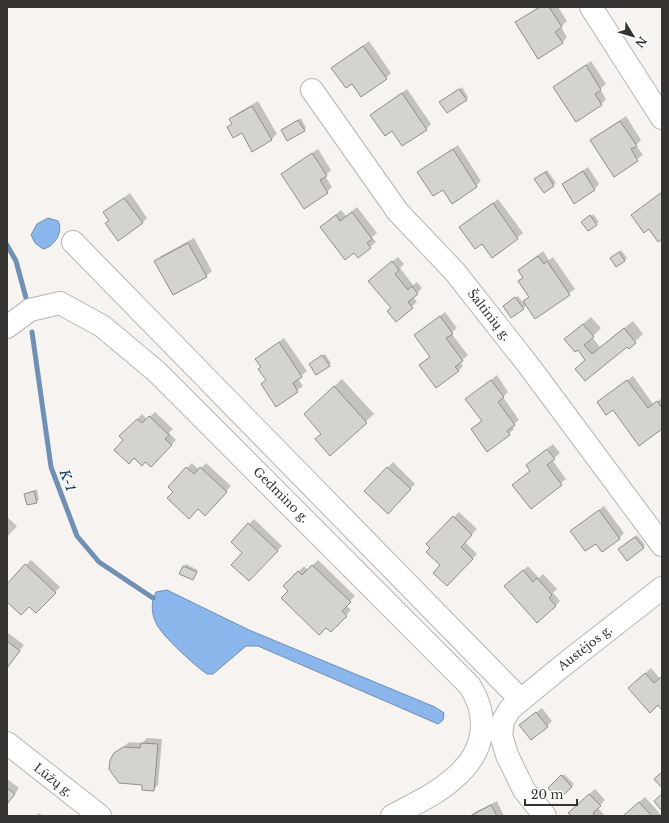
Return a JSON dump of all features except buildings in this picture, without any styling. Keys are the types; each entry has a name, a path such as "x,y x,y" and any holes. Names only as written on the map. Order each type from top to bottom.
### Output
{"street":[{"path":"591,7 662,118"},
{"name":"Šaltinių g.","path":"312,90 398,212 455,272 529,366 662,545"},
{"path":"73,242 516,705 503,720 501,735 506,755 524,790 545,816"},
{"name":"Gedmino g.","path":"7,327 30,310 60,303 102,326 157,372 470,686 477,697 483,720 481,739 475,754 453,780 392,816"},
{"name":"Austėjos g.","path":"516,705 561,666 662,588"},
{"name":"Lūžų g.","path":"7,744 100,816"}],"water":[{"path":"48,218 58,221 60,230 54,242 47,248 43,249 35,243 31,235 37,224"},
{"path":"167,590 249,630 435,707 444,713 443,720 438,724 258,646 246,646 213,674 207,674 187,658 164,635 154,619 152,603 154,596 156,592"}],"waterway":[{"name":"K-1","path":"7,245 16,261 26,298"},
{"name":"K-1","path":"32,332 51,467 77,536 99,562 153,598"}]}
